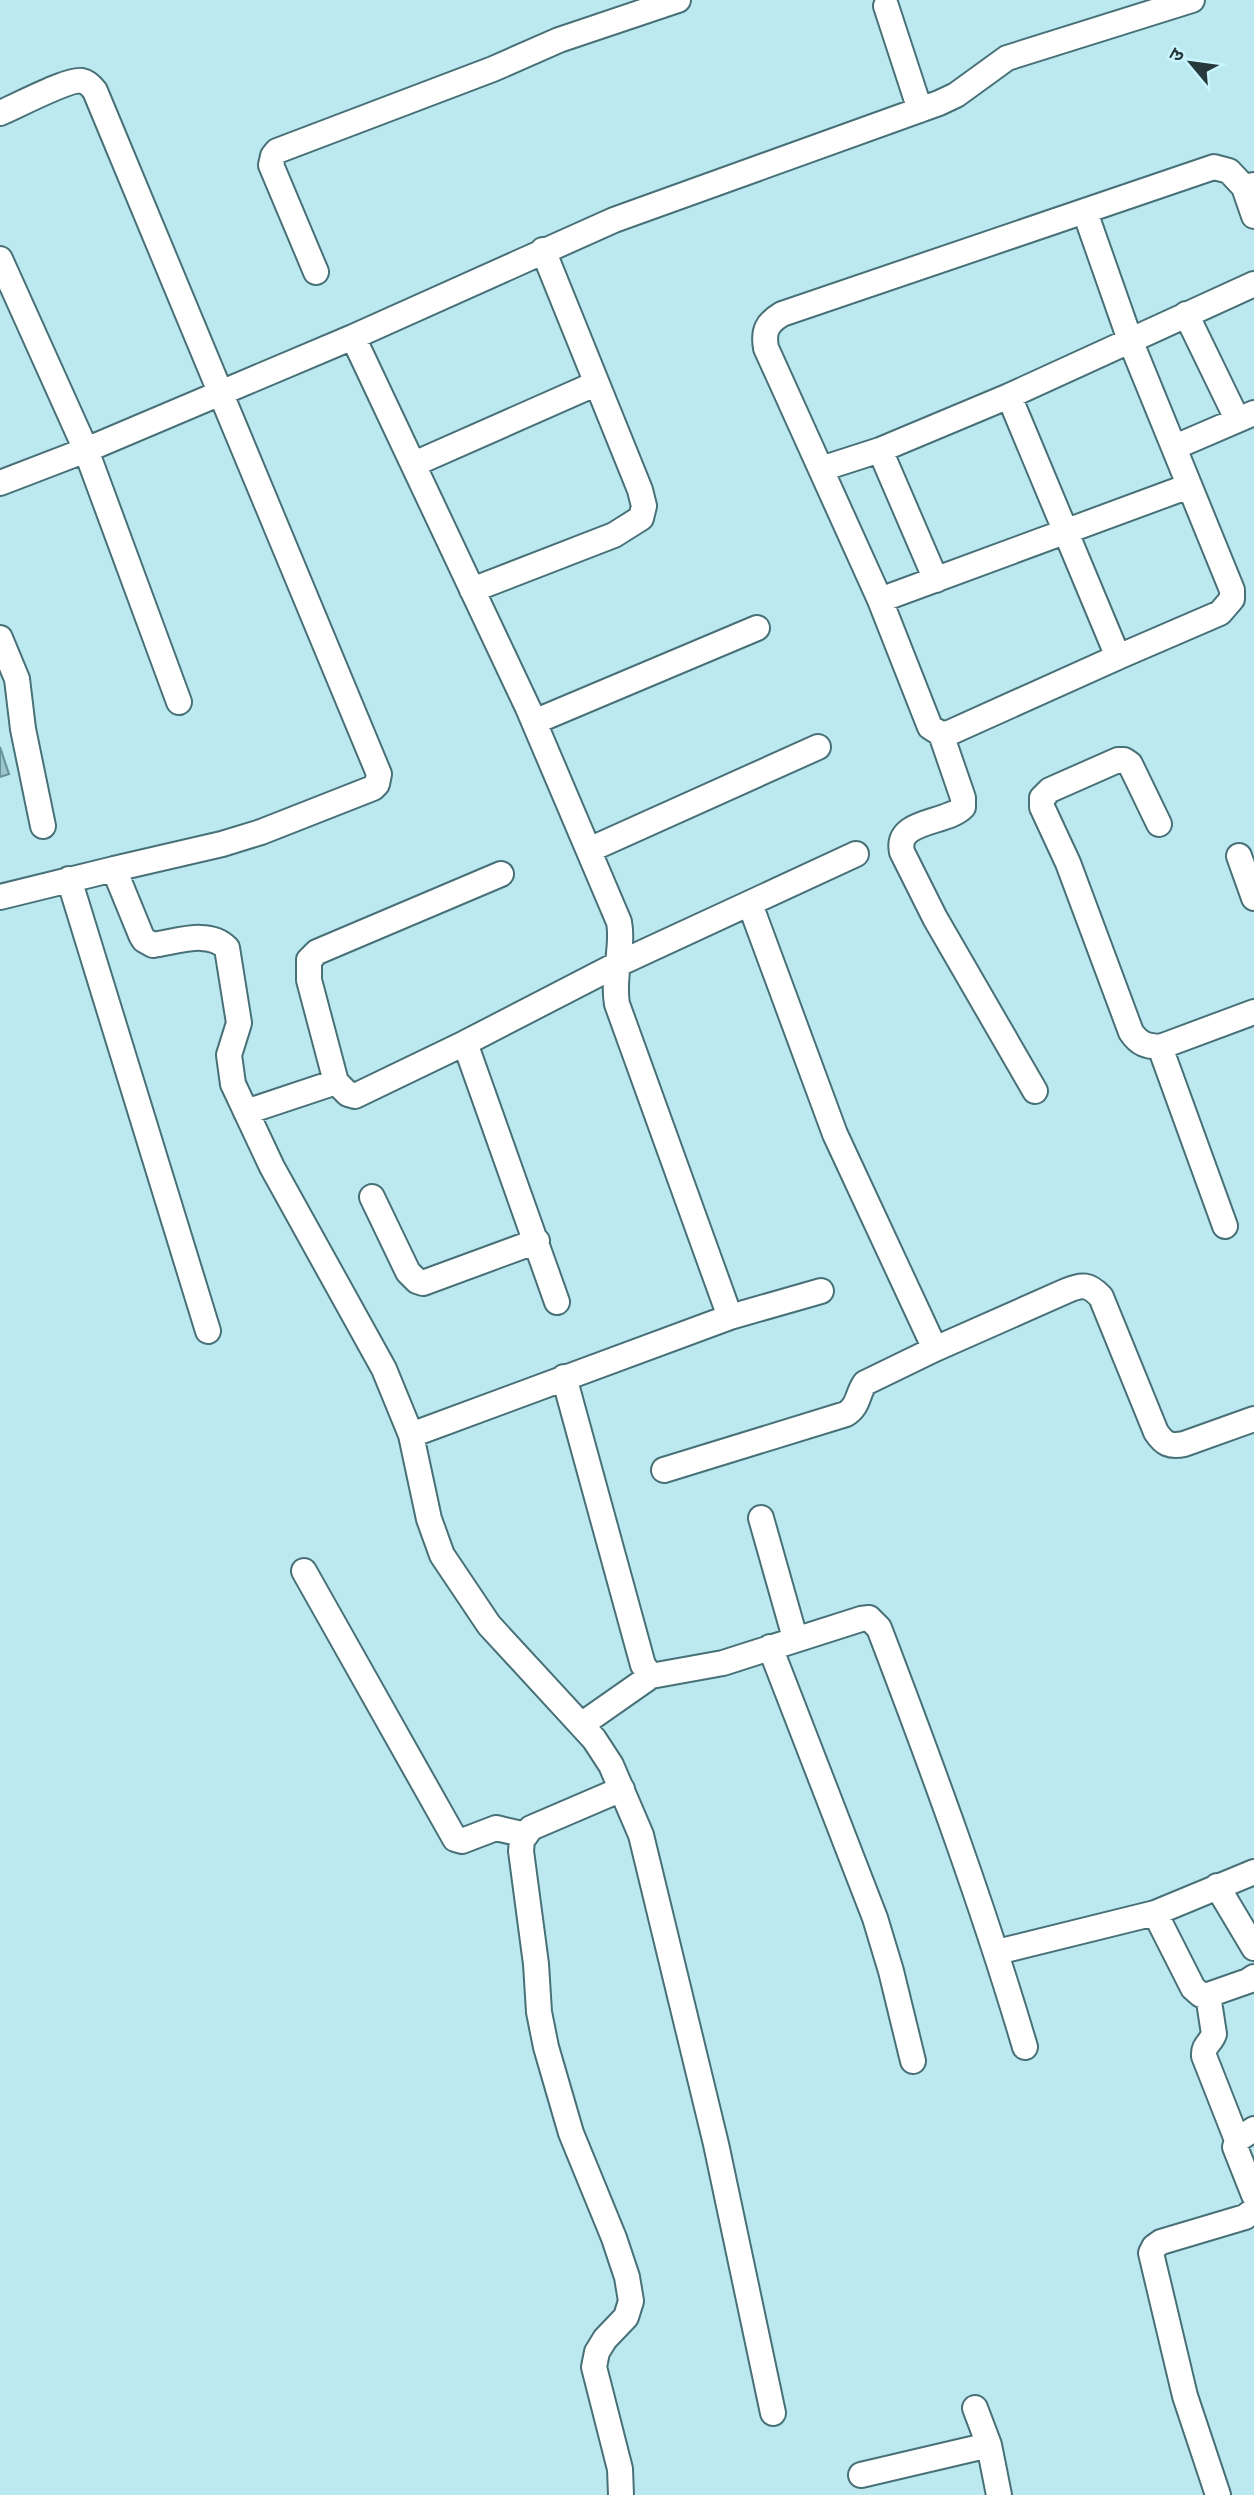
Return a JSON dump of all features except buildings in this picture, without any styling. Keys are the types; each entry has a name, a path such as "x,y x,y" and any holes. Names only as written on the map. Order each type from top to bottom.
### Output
{"street":[{"path":"316,272 271,165 277,151 493,69 559,40 678,0"},
{"path":"0,483 86,450 353,337 614,220 956,95 1007,58 1192,0"},
{"path":"886,6 920,110"},
{"path":"0,114 69,82 83,81 95,91 379,774 379,780 373,788 261,832 222,844 0,897"},
{"path":"1085,212 1130,340 1175,447 1231,590 1232,599 1220,613 950,733 941,734 930,727 880,600 766,348 764,336 772,320 782,314 1214,167 1229,171 1249,186 1254,216"},
{"path":"472,590 614,535 640,518 644,506 640,490 543,250"},
{"path":"0,259 86,450 179,702"},
{"path":"821,469 880,450 1009,396 1254,284"},
{"path":"1175,447 1246,416 1185,314"},
{"path":"353,337 534,722 619,922 620,939 614,987 617,1004 730,1317"},
{"path":"414,464 595,384"},
{"path":"1009,396 1118,657"},
{"path":"880,450 936,580"},
{"path":"880,600 1189,486"},
{"path":"534,722 757,628"},
{"path":"0,638 6,665 21,695 23,729 43,825"},
{"path":"941,734 963,799 963,807 956,813 906,832 901,841 902,852 935,918 1035,1091"},
{"path":"589,850 818,747"},
{"path":"1159,824 1130,764 1124,760 1118,760 1050,790 1042,798 1045,816 1068,863 1135,1038 1147,1046 1160,1047 1254,1012"},
{"path":"501,874 317,952 309,960 309,980 336,1082 348,1094 355,1096 465,1044 616,965 856,854"},
{"path":"1239,856 1254,898"},
{"path":"114,869 141,935 148,943 153,945 205,938 214,939 227,948 239,1023 230,1049 229,1062 233,1084 272,1167 384,1369 411,1435 429,1519 442,1555 489,1625 581,1725 611,1765 622,1789 641,1835 716,2144 773,2413"},
{"path":"69,879 208,1331"},
{"path":"750,904 835,1134 935,1349"},
{"path":"465,1044 557,1303"},
{"path":"1160,1047 1225,1226"},
{"path":"246,1112 336,1082"},
{"path":"372,1197 408,1272 416,1282 423,1283 537,1241"},
{"path":"664,1471 846,1415 855,1407 859,1393 866,1383 935,1349 1085,1285 1101,1297 1156,1433 1163,1442 1172,1446 1184,1444 1254,1419"},
{"path":"411,1435 730,1317 821,1291"},
{"path":"564,1377 643,1665 651,1676"},
{"path":"761,1518 795,1638"},
{"path":"304,1571 455,1839 462,1841 496,1828 526,1835"},
{"path":"581,1725 651,1676 723,1663 795,1638 869,1618 879,1628 940,1788 997,1952 1025,2047"},
{"path":"770,1647 875,1918 913,2061"},
{"path":"621,2495 620,2469 594,2367 597,2352 605,2339 626,2317 631,2301 627,2277 614,2238 571,2133 546,2047 538,2003 536,1964 521,1851 522,1840 531,1828 622,1789"},
{"path":"997,1952 1155,1913 1254,1872"},
{"path":"1217,1886 1254,1948"},
{"path":"1155,1913 1193,1988 1201,1995 1208,1996 1254,1977"},
{"path":"1208,1996 1214,2035 1206,2045 1204,2056 1245,2134 1235,2147 1254,2195"},
{"path":"1218,2495 1185,2396 1151,2253 1161,2242 1245,2217 1254,2210"},
{"path":"975,2408 989,2445 999,2495"},
{"path":"861,2475 989,2445"}]}
